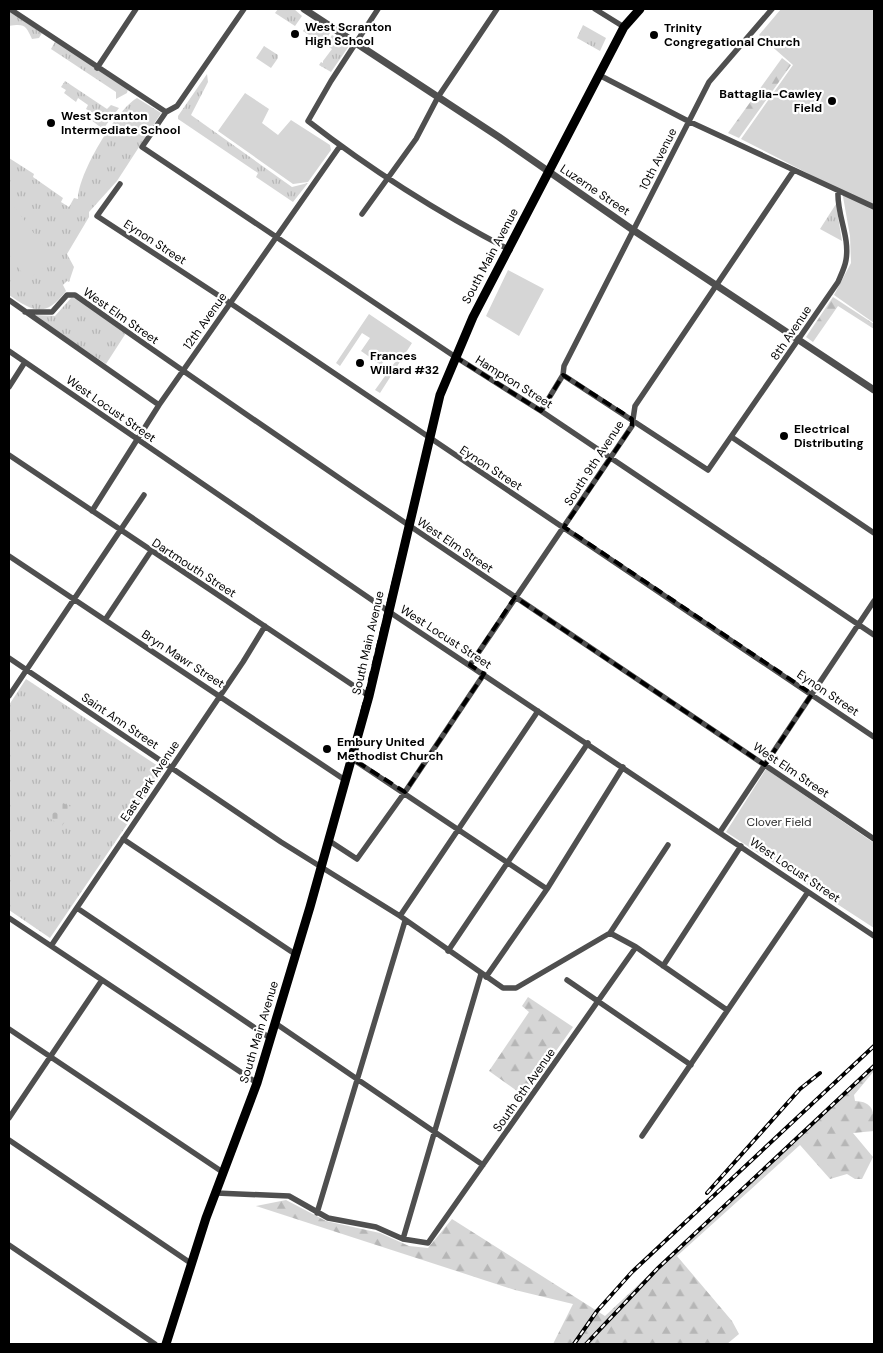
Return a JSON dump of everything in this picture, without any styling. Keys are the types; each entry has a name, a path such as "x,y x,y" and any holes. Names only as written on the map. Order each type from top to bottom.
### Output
{"main road":[{"name":"South Main Avenue","path":"166,1344 216,1193 257,1083 321,866 369,696 440,395 454,356 473,316 510,250 547,172 624,27 640,9"}],"street":[{"path":"10,9 166,112 177,106 244,9"},
{"path":"20,16 25,9"},
{"path":"97,68 136,9"},
{"name":"Luzerne Street","path":"304,9 874,390"},
{"path":"378,9 308,121 340,146 388,178 457,222 510,250"},
{"path":"362,214 416,139 438,97 497,9"},
{"path":"595,9 624,27"},
{"name":"10th Avenue","path":"542,411 563,375 564,366 709,82 772,9"},
{"path":"599,75 688,121 794,170 838,193 874,207"},
{"name":"Hampton Street","path":"166,112 142,147 454,356 542,411 874,635"},
{"name":"12th Avenue","path":"92,511 158,404 340,146"},
{"name":"South 9th Avenue","path":"470,665 632,426 635,406 718,286 794,170"},
{"name":"Eynon Street","path":"120,184 97,216 230,303 429,439 564,527 874,737"},
{"name":"8th Avenue","path":"632,419 708,470 733,438 838,282 846,260 847,244 838,203 838,193"},
{"name":"West Elm Street","path":"25,312 52,312 67,295 75,295 182,372 409,527 874,839"},
{"path":"9,300 158,404"},
{"name":"West Locust Street","path":"9,351 388,611 874,936"},
{"path":"9,387 25,362"},
{"path":"563,375 632,419"},
{"path":"733,438 874,533"},
{"name":"Dartmouth Street","path":"9,455 369,696"},
{"path":"9,696 144,495"},
{"path":"104,620 151,551"},
{"name":"Bryn Mawr Street","path":"9,556 345,780"},
{"path":"720,832 874,601"},
{"name":"East Park Avenue","path":"51,946 172,768 265,626"},
{"name":"Saint Ann Street","path":"9,658 281,842 400,916 483,976 503,988 516,988 610,933"},
{"path":"328,840 357,859 405,792 484,674"},
{"path":"400,916 538,711"},
{"path":"448,951 588,744"},
{"path":"351,758 405,792 547,889"},
{"path":"216,1193 289,1196 328,1218 376,1227 403,1239 434,1131 483,976 547,889 623,767"},
{"path":"123,839 295,954"},
{"path":"668,845 610,933 636,947 727,1010"},
{"path":"662,966 741,846"},
{"path":"642,1136 808,892"},
{"path":"77,908 270,1038"},
{"path":"9,918 257,1083"},
{"path":"317,1213 405,921"},
{"name":"South 6th Avenue","path":"403,1239 428,1243 636,947"},
{"path":"9,1118 102,980"},
{"path":"567,980 691,1064"},
{"path":"275,1023 484,1165"},
{"path":"9,1029 224,1173"},
{"path":"9,1140 192,1264"},
{"path":"9,1245 155,1344"}],"highlighted area":[{"path":"454,356 541,411 563,375 632,419 632,426 564,527 812,694 765,765 515,597 470,665 484,674 405,792 351,758 437,404"}],"green space":[{"path":"278,9 294,9 302,16 295,26 275,13"},
{"path":"781,9 874,9 874,323 834,295 851,263 850,236 842,191 741,139 793,65 759,35"},
{"path":"9,11 42,33 39,38 32,39 26,28 22,25 9,26"},
{"path":"311,20 330,33 323,44 303,31"},
{"path":"583,25 606,38 600,51 577,38"},
{"path":"332,35 349,46 331,72 319,65 321,62 323,63 332,49 326,45"},
{"path":"56,40 128,89 127,93 116,99 116,92 51,49"},
{"path":"264,46 278,55 271,68 256,58"},
{"path":"782,58 791,65 739,138 728,133"},
{"path":"207,74 208,82 191,115 292,187 308,183 293,202 256,177 258,173 178,119 178,116"},
{"path":"65,81 107,109 111,105 119,108 103,129 91,120 95,114 86,109 88,105 78,98 76,102 64,93 66,90 61,87"},
{"path":"245,93 269,109 262,123 278,135 291,120 330,145 331,150 308,182 293,184 218,131"},
{"path":"137,98 161,113 117,181 89,212 89,217 67,254 74,267 69,282 67,281 63,285 66,291 52,305 39,310 9,295 9,158 34,174 33,177 63,198 61,202 69,207 74,198 78,199 84,174 109,129 128,105"},
{"path":"9,199 54,261 27,280 9,254"},
{"path":"836,204 842,241 820,229"},
{"path":"508,270 544,289 519,336 486,316"},
{"path":"833,297 874,324 874,329 838,306 813,342 806,337"},
{"path":"71,298 76,298 126,333 106,364 33,315 55,316"},
{"path":"369,314 412,343 380,393 375,390 398,358 390,352 381,365 361,351 370,338 362,333 340,366 336,363"},
{"path":"26,679 164,770 50,938 9,910 9,705"},
{"name":"Clover Field","path":"766,769 874,843 874,928 726,832"},
{"path":"57,800 73,808 62,826 46,816"},
{"path":"528,997 573,1027 524,1096 489,1071 529,1012 522,1006"},
{"path":"874,1064 874,1071 854,1095 855,1101 870,1106 874,1119 874,1131 853,1133 873,1157 862,1179 855,1179 847,1174 830,1179 800,1145 677,1256 732,1321 739,1334 727,1344 553,1344 573,1304 515,1290 256,1206 286,1200 326,1221 380,1233 409,1246 428,1248 452,1219 605,1316"}],"railway":[{"path":"574,1344 597,1311 632,1272 874,1046"},
{"path":"586,1344 657,1269 874,1066"},
{"path":"707,1193 800,1089 820,1073"}],"place":[{"name":"West Scranton High School","path":"295,34"},
{"name":"Trinity Congregational Church","path":"654,35"},
{"name":"Battaglia-Cawley Field","path":"832,101"},
{"name":"West Scranton Intermediate School","path":"51,123"},
{"name":"Frances Willard #32","path":"360,363"},
{"name":"Electrical Distributing","path":"784,436"},
{"name":"Embury United Methodist Church","path":"327,749"}]}
